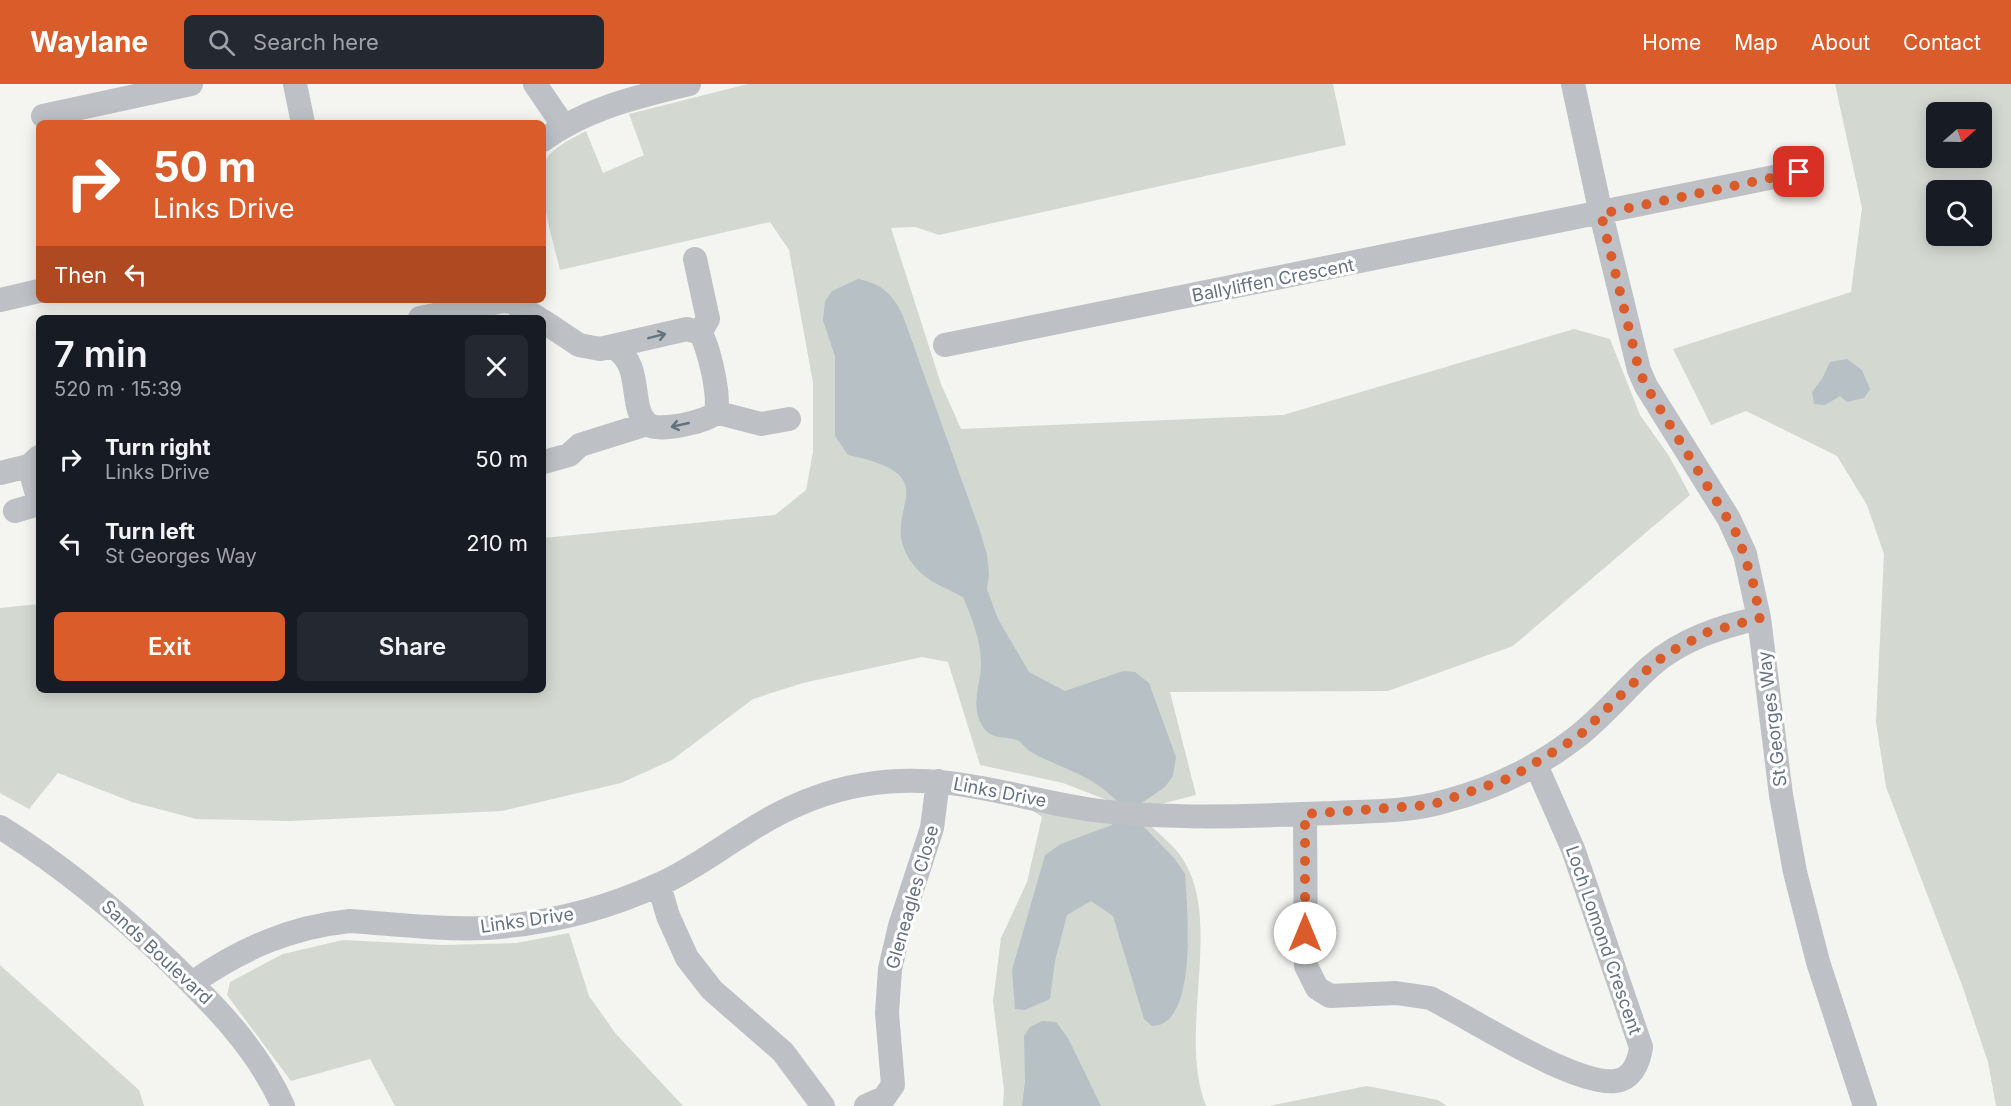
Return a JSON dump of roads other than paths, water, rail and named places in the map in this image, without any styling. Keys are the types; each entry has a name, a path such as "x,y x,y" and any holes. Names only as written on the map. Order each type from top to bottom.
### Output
{"street":[{"path":"43,116 191,84"},
{"path":"295,84 302,120"},
{"path":"535,84 563,125"},
{"path":"546,138 563,125 613,104 689,84"},
{"name":"St Georges Way","path":"1576,95 1601,214 1639,370 1646,386 1738,536 1754,586 1760,618 1781,795 1795,872 1818,962 1865,1106"},
{"name":"Ballyliffen Crescent","path":"945,345 1601,214 1799,172"},
{"path":"695,259 708,319 700,333"},
{"path":"0,300 36,292"},
{"path":"435,315 493,303"},
{"path":"514,303 533,315"},
{"path":"546,323 579,345 600,350 687,329 700,333 706,346 716,390 718,402 716,412 707,418 664,429 656,429 647,424 639,408 629,361 615,348"},
{"path":"716,412 761,424 789,418"},
{"path":"546,461 569,455 580,445 647,424"},
{"path":"0,473 34,461 36,477"},
{"path":"15,511 36,503"},
{"name":"Links Drive","path":"192,983 225,960 258,943 321,925 350,921 455,928 518,924 584,912 659,885 782,812 863,784 938,782 983,786 1096,810 1152,813 1305,814 1410,808 1438,803 1510,778 1536,765 1578,737 1653,664 1672,651 1708,632 1760,618"},
{"name":"Loch Lomond Crescent","path":"1305,814 1306,966 1313,982 1322,993 1337,996 1407,993 1430,998 1558,1065 1596,1079 1616,1081 1626,1077 1634,1070 1641,1047 1573,849 1536,765"},
{"name":"Gleneagles Close","path":"866,1106 884,1098 893,1085 887,1013 890,969 903,916 932,828 938,782"},
{"name":"Sands Boulevard","path":"0,827 100,898 192,983 251,1049 283,1106"},
{"path":"659,885 678,941 693,966 725,1002 783,1052 823,1106"}]}
